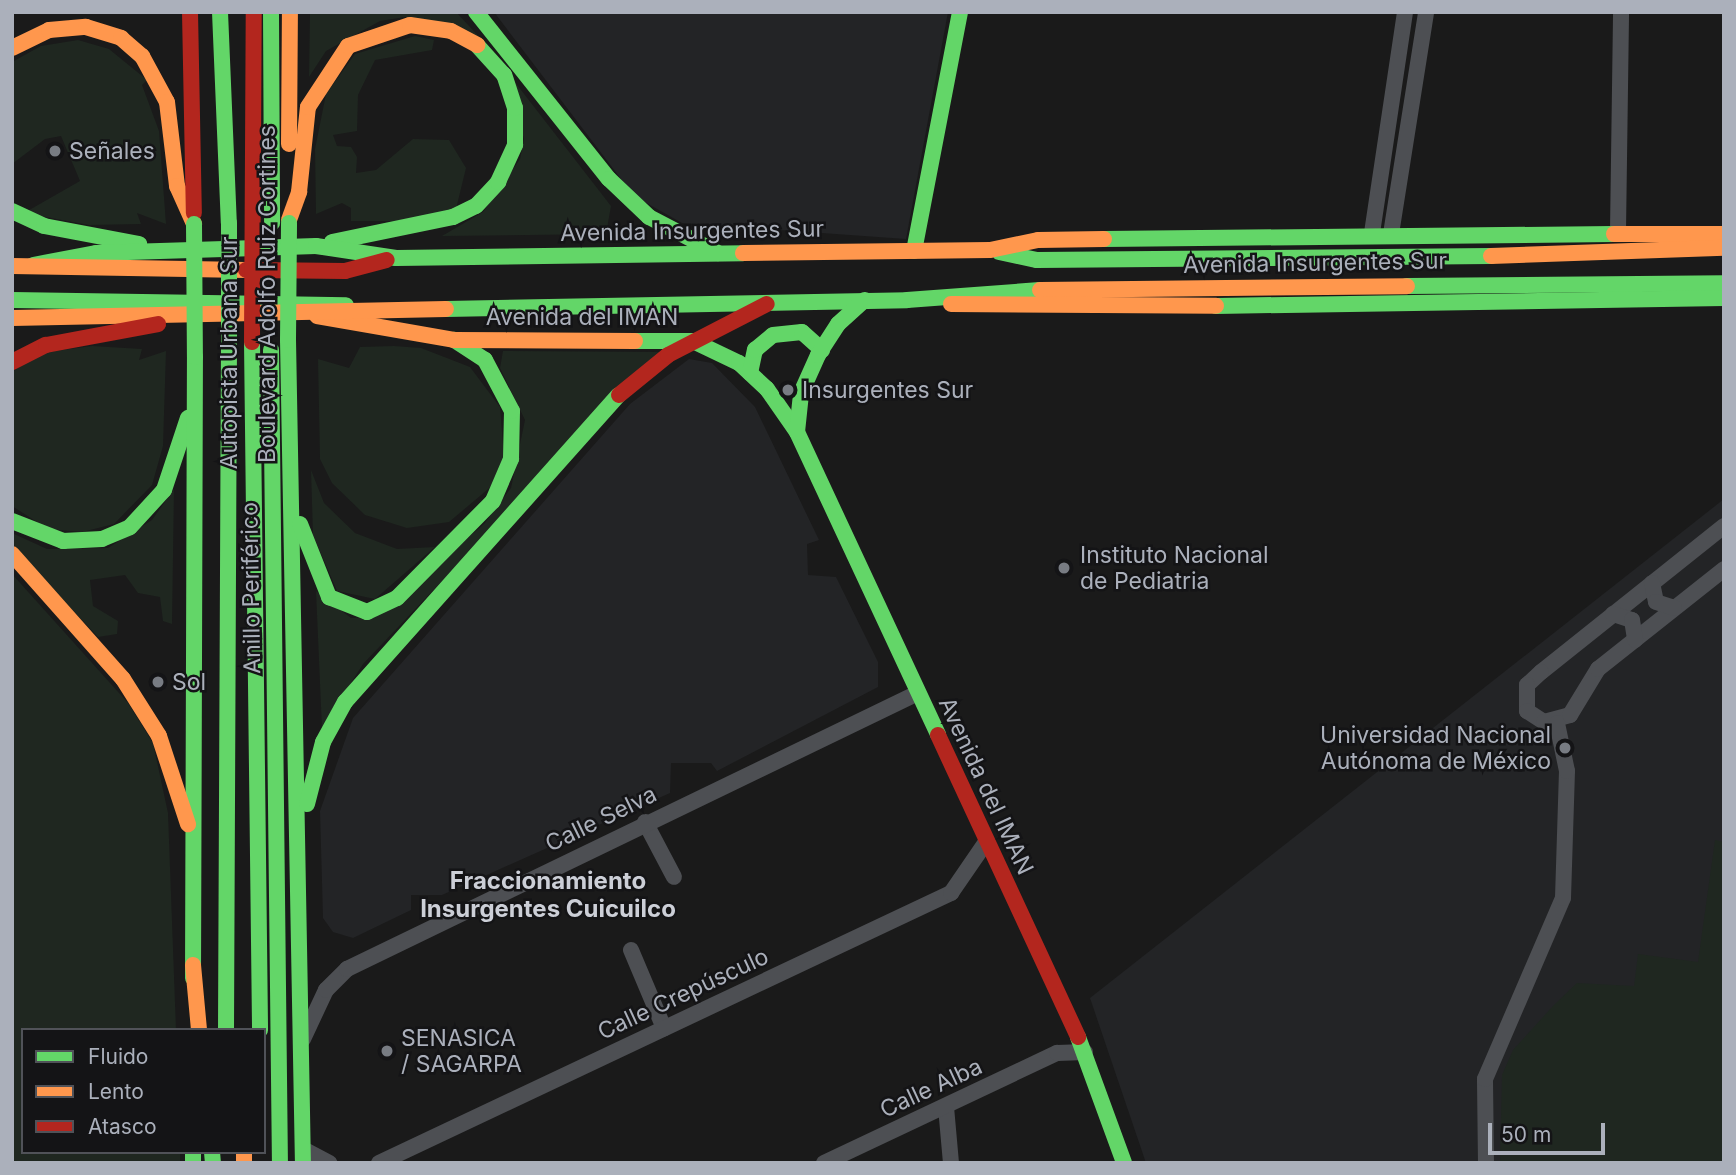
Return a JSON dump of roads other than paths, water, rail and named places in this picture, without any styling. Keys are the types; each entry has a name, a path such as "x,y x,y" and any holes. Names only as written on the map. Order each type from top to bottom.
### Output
{"main road":[{"path":"190,12 195,357 193,1028"},
{"name":"Anillo Periférico","path":"220,12 229,223 226,1028"},
{"name":"Autopista Urbana Sur","path":"240,12 244,1028"},
{"name":"Autopista Urbana Sur","path":"254,12 251,470 260,1028"},
{"name":"Anillo Periférico","path":"271,12 271,350 280,1163"},
{"name":"Boulevard Adolfo Ruiz Cortines","path":"290,12 288,340 300,833 303,1156"},
{"path":"476,12 609,179 649,217 720,254"},
{"path":"914,251 960,12"},
{"path":"289,222 299,192 308,107 348,46 410,25 451,31 480,47 504,75 515,108 515,145 492,190 464,213 428,226 316,246"},
{"path":"12,48 40,32 75,27 109,33 132,47 164,91 177,186 194,224"},
{"path":"12,211 44,226 157,251"},
{"name":"Avenida Insurgentes Sur","path":"33,265 72,256 316,246 396,258 990,250 1038,240 1372,233 1618,231 1724,234"},
{"name":"Avenida Insurgentes Sur","path":"990,250 1037,260 1682,254 1724,248"},
{"name":"Avenida Insurgentes Sur","path":"12,266 345,271 396,258"},
{"name":"Avenida Insurgentes Sur","path":"907,300 997,290 1724,283"},
{"name":"Avenida Insurgentes Sur","path":"12,318 317,316 373,309 865,300 907,300 998,309 1724,298"},
{"name":"Avenida Insurgentes Sur","path":"12,300 317,301 373,309"},
{"path":"797,432 801,393 822,350 865,300"},
{"path":"300,833 323,742 345,702 614,399 693,341 771,302"},
{"name":"Avenida del IMAN","path":"317,316 454,340 693,341 717,349 750,373 797,432 1085,1052 1124,1163"},
{"path":"12,362 46,345 120,336 178,318"},
{"path":"750,373 755,350 773,335 802,332 822,350"},
{"path":"290,489 309,555 329,597 357,612 397,598 493,501 511,459 514,423 502,384 474,351 454,340"},
{"path":"12,521 38,536 76,542 130,527 169,481 195,386"},
{"path":"12,554 123,680 152,725 195,845"},
{"path":"193,965 200,1028"}],"street":[{"path":"1372,233 1405,12"},
{"path":"1391,234 1426,12"},
{"path":"1618,231 1621,12"},
{"path":"1557,723 1527,711 1527,685 1724,526"},
{"path":"1557,723 1570,715 1598,669 1724,569"},
{"path":"1652,583 1656,602 1674,608"},
{"path":"1613,614 1632,620 1635,640"},
{"name":"Calle Selva","path":"301,1042 326,990 347,969 645,822 918,693"},
{"path":"1486,1163 1485,1079 1563,898 1567,771 1557,723"},
{"path":"645,822 674,877"},
{"name":"Calle Crepúsculo","path":"379,1163 951,893 986,842"},
{"path":"631,950 664,1028"},
{"name":"Calle Alba","path":"1057,1053 1074,1029"},
{"name":"Calle Alba","path":"824,1163 1057,1053 1085,1052"},
{"path":"946,1107 951,1163"},
{"path":"303,1156 329,1163"}],"place":[{"name":"Señales","path":"55,151"},
{"name":"Insurgentes Sur","path":"788,390"},
{"name":"Instituto Nacional de Pediatria","path":"1064,568"},
{"name":"Sol","path":"158,682"},
{"name":"Universidad Nacional Autónoma de México","path":"1565,748"},
{"name":"SENASICA / SAGARPA","path":"387,1051"}],"district":[{"name":"Fraccionamiento Insurgentes Cuicuilco","path":"548,895"}]}
